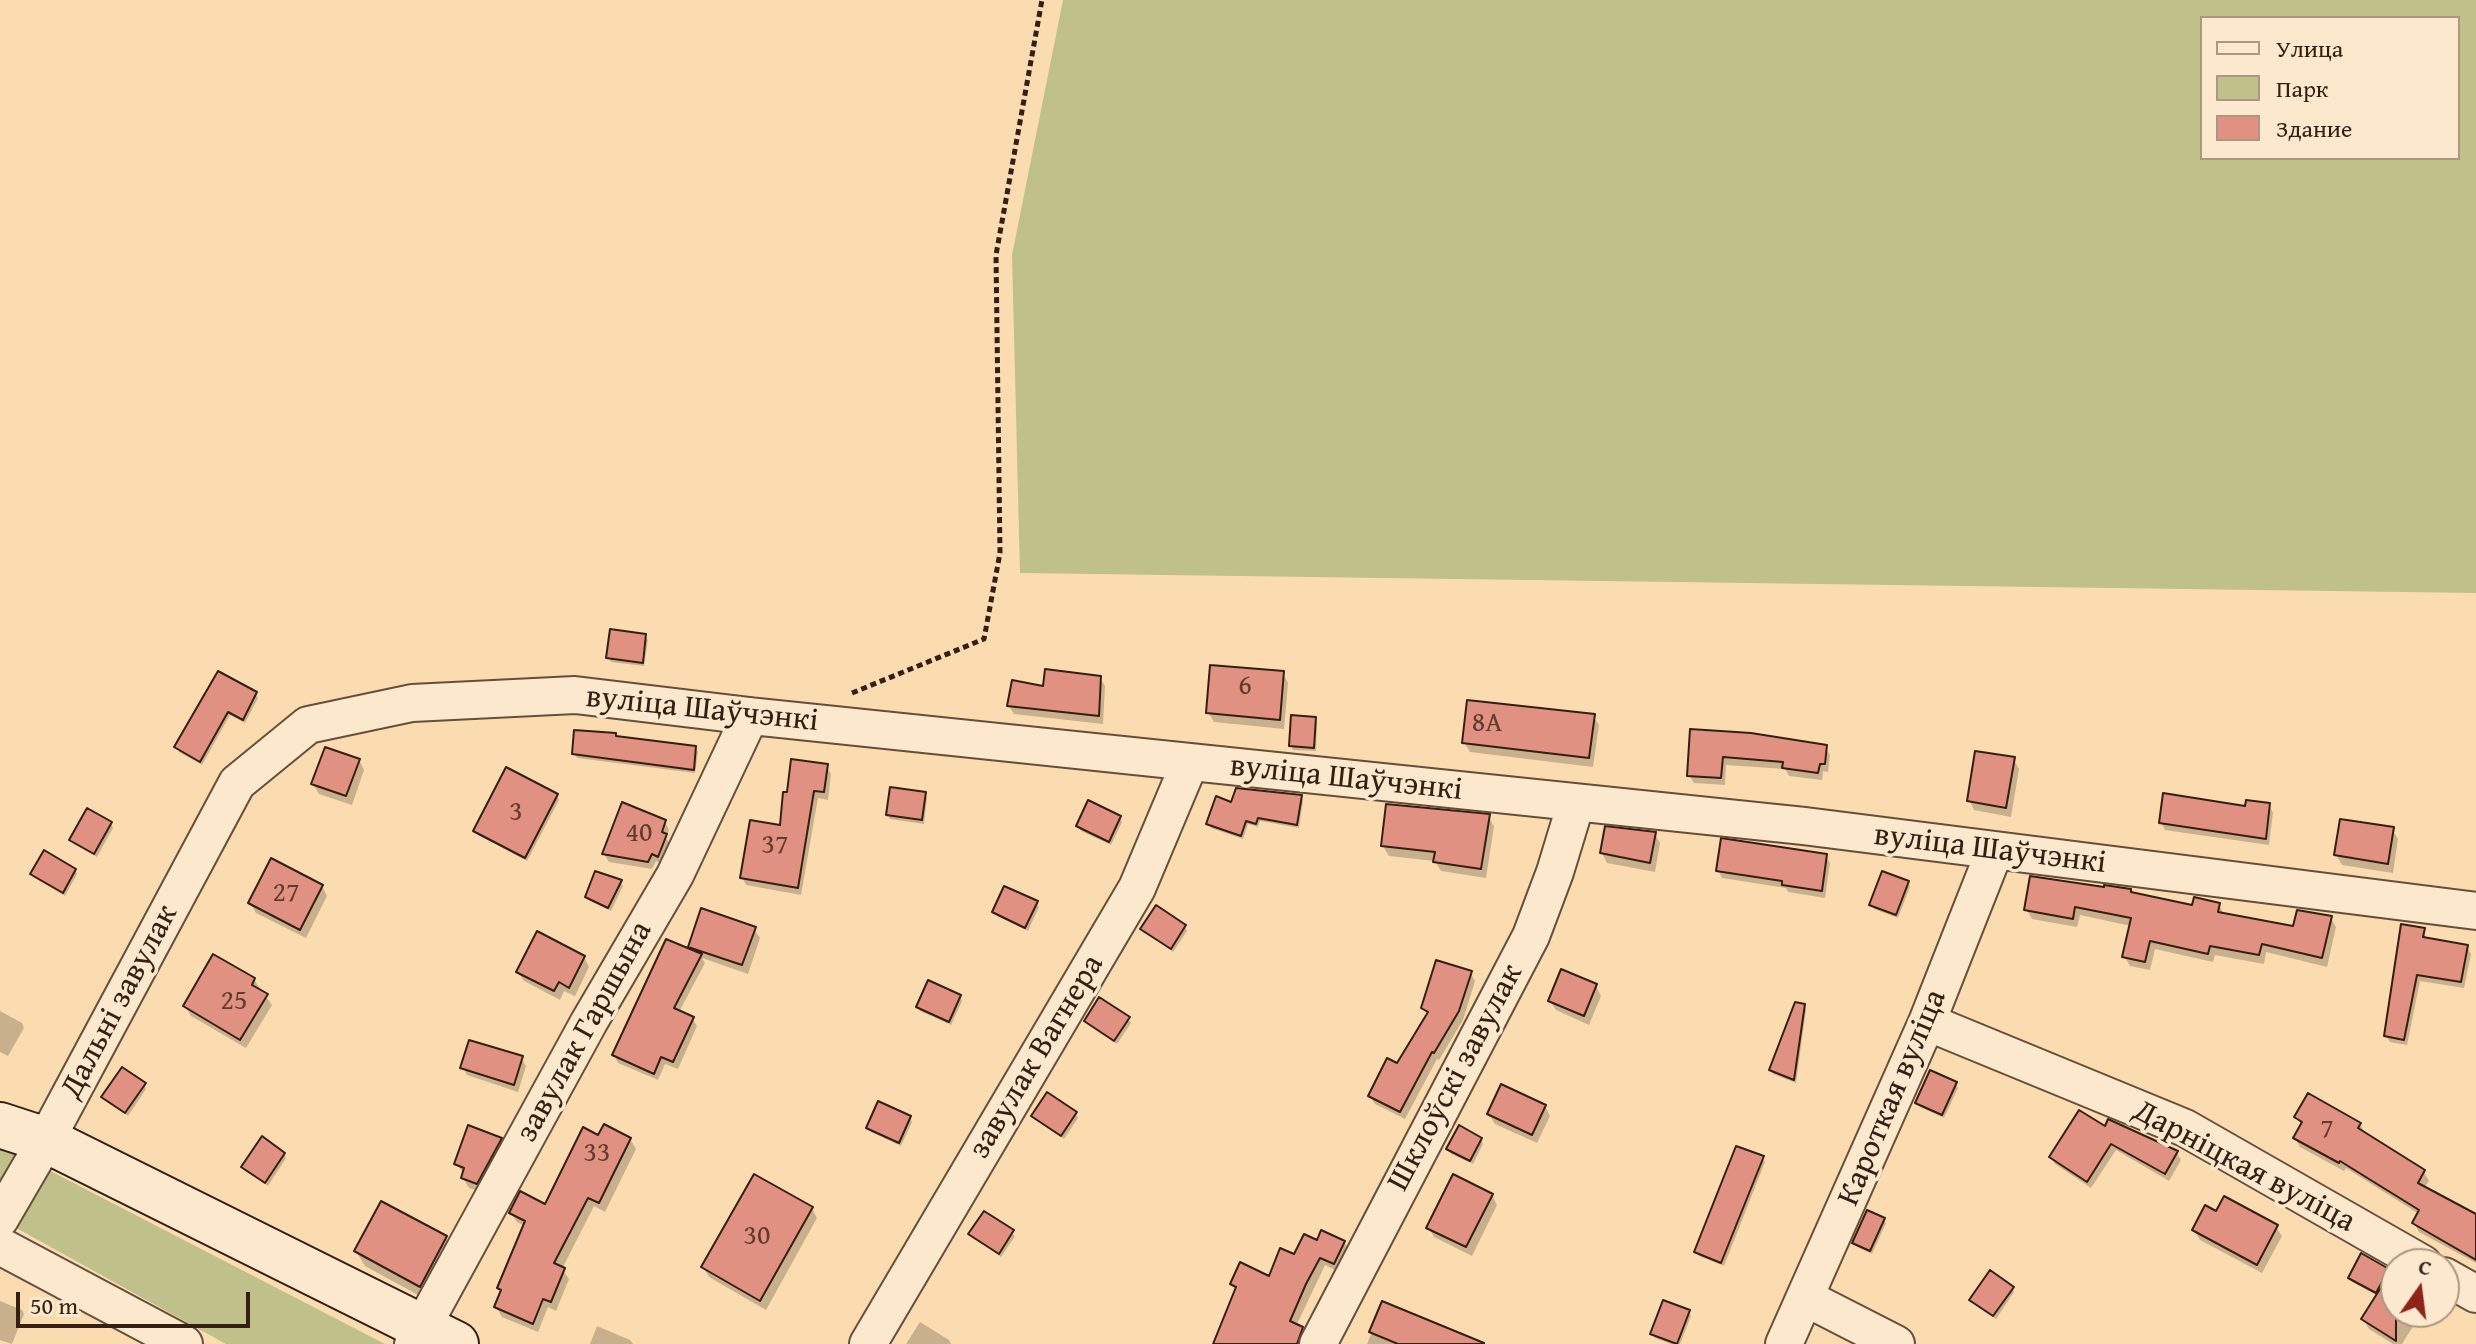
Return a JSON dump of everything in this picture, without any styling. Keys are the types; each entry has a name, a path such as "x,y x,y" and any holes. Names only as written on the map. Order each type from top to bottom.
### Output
{"main road":[{"path":"0,1125 46,1140 430,1338"}],"street":[{"name":"вуліца Шаўчэнкі","path":"237,783 308,725 412,703 575,695 1804,826 2476,911"},
{"name":"завулак Гаршына","path":"430,1338 589,1022 675,875 750,716"},
{"name":"завулак Вагнера","path":"868,1344 1137,888 1190,762"},
{"name":"Дальні завулак","path":"0,1219 46,1140 237,783"},
{"name":"Шклоўскі завулак","path":"1318,1344 1531,936 1576,803"},
{"name":"Кароткая вуліца","path":"1784,1344 1927,1022 1995,850"},
{"name":"Дарніцкая вуліца","path":"1927,1022 2185,1128 2395,1248"},
{"path":"0,1246 184,1344"},
{"path":"1806,1298 1896,1344"}],"path":[{"path":"843,697 984,639 1000,553 996,255 1042,0"}],"green space":[{"path":"1063,0 2476,0 2476,593 1020,573 1012,255"},
{"path":"0,1145 385,1344 226,1344 0,1219"}],"building":[{"path":"610,629 646,634 643,663 606,658"},
{"path":"1210,665 1284,671 1280,720 1206,713"},
{"path":"1045,669 1101,676 1099,716 1007,706 1012,680 1043,686"},
{"path":"218,671 257,692 243,720 228,712 200,762 174,747"},
{"path":"1467,700 1595,714 1589,758 1462,743"},
{"path":"1291,715 1316,717 1314,748 1289,746"},
{"path":"1690,729 1751,733 1827,745 1825,764 1820,764 1818,773 1782,768 1783,762 1723,757 1721,778 1687,776"},
{"path":"574,730 616,733 616,736 696,746 694,770 572,754"},
{"path":"325,747 360,759 346,796 311,784"},
{"path":"1975,751 2015,757 2006,808 1967,801"},
{"path":"791,759 828,764 824,792 814,791 798,888 740,878 750,820 780,825 783,792 787,792"},
{"path":"506,767 558,794 525,858 473,831"},
{"path":"890,787 926,792 922,820 886,815"},
{"path":"1236,788 1302,795 1297,825 1258,818 1256,824 1246,821 1241,836 1206,824 1216,796 1231,802"},
{"path":"2163,793 2245,806 2246,800 2270,803 2266,839 2159,823"},
{"path":"1088,800 1121,816 1109,842 1076,826"},
{"path":"622,802 666,820 662,832 667,834 658,857 652,854 648,862 602,854"},
{"path":"1386,804 1490,814 1481,869 1433,862 1435,852 1381,846"},
{"path":"87,808 112,822 94,854 69,840"},
{"path":"2340,819 2394,827 2388,864 2334,855"},
{"path":"1605,826 1656,832 1650,863 1600,853"},
{"path":"1721,838 1827,854 1822,891 1782,885 1782,881 1716,871"},
{"path":"44,850 76,869 63,893 30,874"},
{"path":"271,858 323,885 300,930 248,903"},
{"path":"595,871 622,880 608,908 585,897"},
{"path":"1882,871 1909,881 1896,915 1869,905"},
{"path":"2030,876 2131,889 2131,892 2192,905 2194,897 2220,903 2218,912 2293,926 2297,910 2332,916 2322,958 2262,944 2259,955 2210,946 2208,954 2150,941 2145,962 2122,957 2131,918 2075,907 2073,919 2024,910"},
{"path":"1004,886 1038,901 1025,928 992,912"},
{"path":"1156,905 1186,925 1171,949 1140,929"},
{"path":"701,908 756,927 742,965 688,947"},
{"path":"2401,924 2425,928 2423,937 2468,945 2461,982 2417,975 2404,1040 2384,1036"},
{"path":"537,931 585,956 569,988 559,982 554,991 516,972"},
{"path":"666,939 702,954 674,1008 694,1017 673,1062 661,1057 654,1074 612,1055"},
{"path":"213,954 255,978 252,985 268,994 240,1040 183,1006"},
{"path":"1436,960 1472,971 1459,1011 1432,1052 1400,1112 1368,1096 1387,1058 1397,1063 1428,1012 1421,1008"},
{"path":"1561,969 1597,984 1584,1016 1548,1001"},
{"path":"928,980 961,995 949,1022 916,1007"},
{"path":"1099,997 1130,1017 1114,1041 1084,1021"},
{"path":"1795,1002 1805,1004 1794,1080 1769,1070"},
{"path":"469,1040 523,1056 514,1085 460,1068"},
{"path":"122,1067 146,1083 125,1113 101,1097"},
{"path":"1930,1070 1957,1082 1942,1115 1915,1103"},
{"path":"1501,1084 1546,1105 1532,1135 1487,1114"},
{"path":"1047,1092 1077,1112 1061,1136 1031,1116"},
{"path":"2308,1093 2361,1123 2358,1128 2425,1170 2418,1183 2476,1214 2476,1260 2412,1223 2419,1210 2340,1161 2293,1138 2302,1122 2294,1117"},
{"path":"878,1101 911,1116 899,1143 866,1128"},
{"path":"2079,1110 2105,1126 2108,1119 2178,1151 2165,1174 2111,1144 2087,1182 2049,1157"},
{"path":"604,1124 631,1138 599,1203 588,1198 554,1263 565,1268 551,1302 543,1299 533,1324 494,1307 501,1290 497,1288 525,1221 509,1213 520,1191 545,1204 583,1127 598,1135"},
{"path":"468,1125 502,1138 477,1184 461,1178 464,1168 454,1164"},
{"path":"1459,1125 1482,1138 1470,1161 1446,1149"},
{"path":"262,1136 285,1153 265,1183 241,1167"},
{"path":"1736,1146 1764,1156 1721,1263 1694,1252"},
{"path":"754,1174 813,1207 760,1301 701,1267"},
{"path":"1453,1174 1493,1194 1466,1247 1426,1228"},
{"path":"2224,1196 2278,1225 2257,1265 2192,1230 2205,1205 2216,1211"},
{"path":"381,1201 447,1236 420,1287 354,1251"},
{"path":"1867,1210 1885,1218 1870,1251 1852,1243"},
{"path":"984,1211 1014,1230 999,1254 968,1234"},
{"path":"1321,1230 1345,1241 1334,1264 1320,1258 1306,1284 1290,1321 1303,1327 1297,1344 1213,1344 1236,1287 1230,1284 1240,1262 1269,1276 1280,1248 1294,1254 1304,1234 1317,1240"},
{"path":"2361,1253 2380,1264 2380,1286 2376,1293 2348,1278"},
{"path":"1990,1270 2014,1287 1993,1316 1969,1300"},
{"path":"2380,1289 2380,1328 2396,1328 2396,1341 2361,1319"},
{"path":"1663,1300 1690,1310 1677,1344 1650,1334"},
{"path":"1382,1301 1484,1344 1398,1344 1369,1332"}]}
